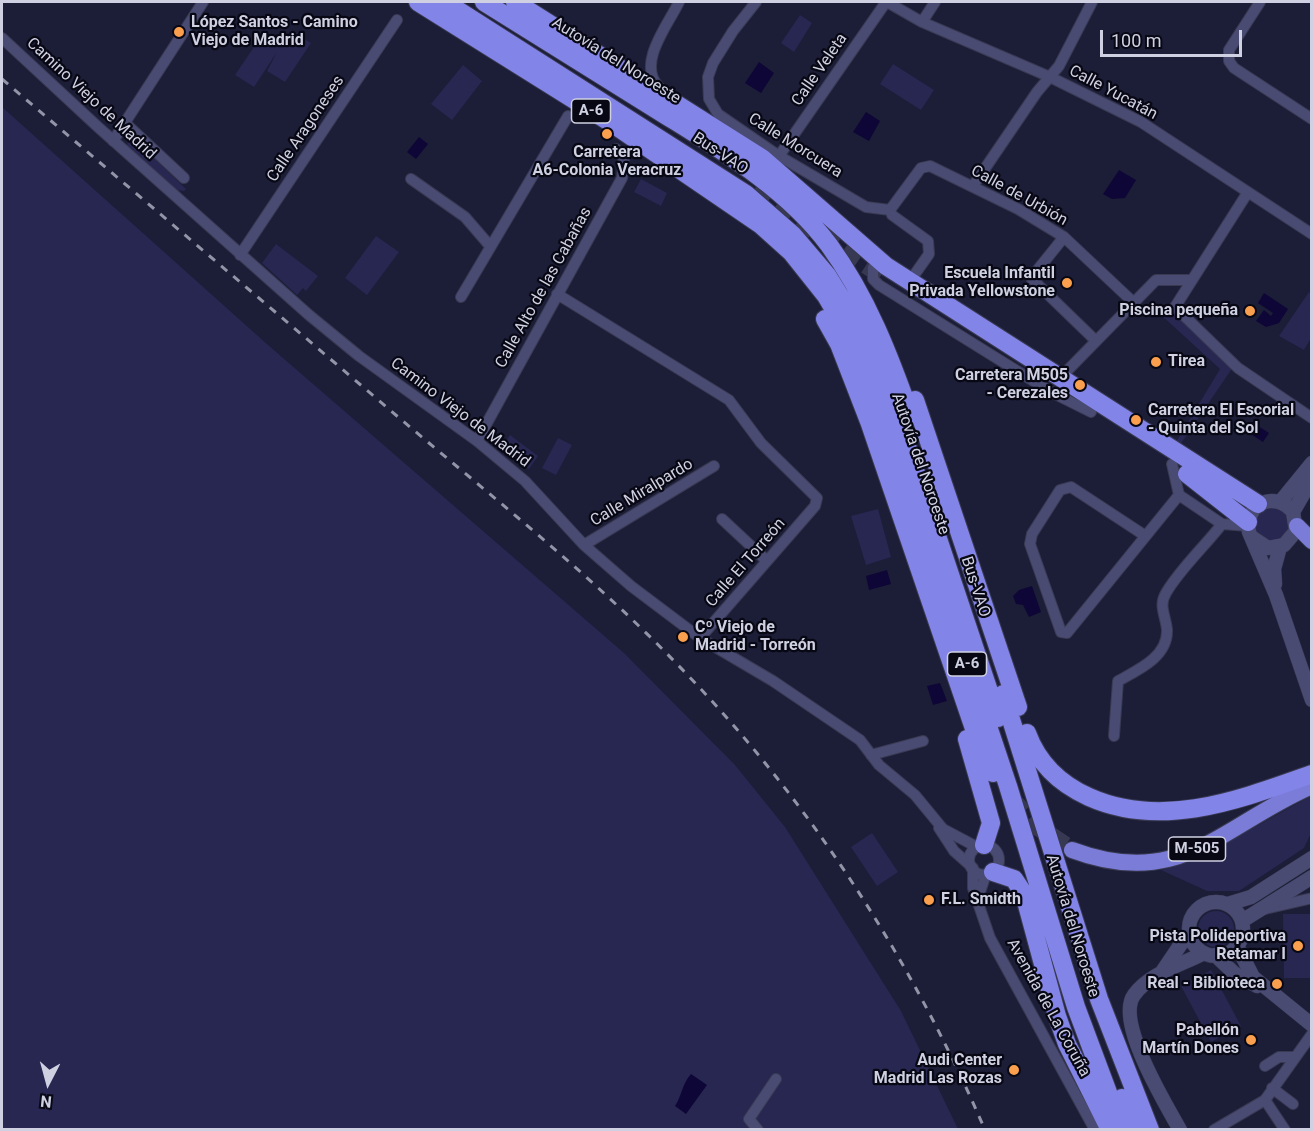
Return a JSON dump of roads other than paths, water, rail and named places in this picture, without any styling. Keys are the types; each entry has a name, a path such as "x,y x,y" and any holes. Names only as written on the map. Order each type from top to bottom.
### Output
{"highway":[{"name":"Autovía del Noroeste","path":"418,2 612,124 761,225 790,252 826,296 853,342 881,405 1008,786 1076,1007 1122,1130"},
{"name":"Bus-VAO","path":"445,2 746,194 793,235 843,299 871,349 904,434 1019,782 1085,996 1136,1130"},
{"path":"457,2 724,167 754,190"},
{"name":"Autovía del Noroeste","path":"484,2 699,135 776,190 828,244 855,286 880,334 907,406 1031,778 1099,999 1150,1130"},
{"path":"515,2 622,67 778,170 885,272 1051,378 1112,411 1258,504"},
{"path":"588,66 710,132 755,162 809,208 850,259 877,307 898,353 1021,717 1034,749 1053,774 1078,792 1107,805 1142,811 1162,811 1223,803 1311,783"},
{"path":"761,225 763,238 815,302 839,344 870,424 981,749 993,773"},
{"path":"885,272 909,281 1051,378 1091,412 1172,464 1250,528"},
{"path":"1295,519 1311,541"},
{"path":"949,658 971,755 991,823 981,846"},
{"name":"M-505","path":"1072,850 1102,861 1136,864 1165,860 1194,851 1231,832 1311,783"},
{"path":"990,873 1014,879 1024,894 1057,1016 1067,1044 1110,1130"}],"street":[{"path":"113,141 203,2"},
{"path":"622,67 636,70 650,61 679,2"},
{"name":"Calle Morcuera","path":"756,2 713,63 707,89 718,114 779,156 866,207 890,210"},
{"name":"Calle Veleta","path":"779,156 887,2"},
{"name":"Calle Yucatán","path":"887,2 922,22 1050,77 1141,122 1311,231"},
{"path":"922,22 935,2"},
{"path":"973,186 1059,66 1092,2"},
{"path":"1260,2 1229,50 1229,61 1234,68 1311,119"},
{"name":"Calle Aragoneses","path":"240,255 397,20"},
{"name":"Camino Viejo de Madrid","path":"2,38 240,255 359,356 477,441 525,481 584,545 646,598 700,639 773,681 860,740 888,774 915,795 949,834 981,846"},
{"path":"650,61 652,80 673,100"},
{"path":"461,297 568,116"},
{"path":"125,123 184,178"},
{"name":"Calle Alto de las Cabañas","path":"477,441 622,178 624,159 616,149"},
{"name":"Calle de Urbión","path":"890,210 921,168 930,166 1018,209 1064,237 1133,302"},
{"path":"411,179 465,217 490,246"},
{"path":"1248,192 1175,307 1238,368 1311,418"},
{"path":"890,210 892,215 928,242 930,249 909,281"},
{"path":"1064,237 1031,278 1095,340"},
{"path":"885,272 873,268 873,279 879,285 1051,392 1091,412"},
{"path":"1051,378 1095,340 1156,280 1191,280"},
{"name":"Calle El Torreón","path":"557,294 729,400 761,442 815,495 815,506 700,639"},
{"path":"1281,501 1311,463"},
{"path":"1172,464 1179,495 1222,524 1250,528 1262,546 1280,547 1291,540 1295,519 1311,479"},
{"name":"Calle Miralpardo","path":"584,545 714,466"},
{"path":"1144,535 1071,488 1060,490 1032,534 1030,544 1061,632 1067,633 1144,535 1179,495"},
{"path":"1281,501 1265,501 1258,504 1250,528 1276,595 1311,700"},
{"path":"1281,501 1295,519"},
{"path":"722,519 767,561"},
{"path":"1114,736 1118,681 1148,666 1162,646 1167,631 1162,609 1165,594 1222,524"},
{"path":"1276,595 1274,569 1280,547"},
{"path":"871,755 923,741"},
{"name":"Camino Viejo de Madrid","path":"935,820 954,851 972,868"},
{"path":"977,901 999,858 994,849 981,846 970,856 972,868 979,873 990,873"},
{"path":"1161,973 1189,932 1194,913 1200,907 1209,902 1228,904 1251,897 1311,858"},
{"name":"Avenida de La Coruña","path":"972,868 973,888 984,924 1095,1130"},
{"path":"1242,921 1311,877"},
{"path":"1259,910 1311,898"},
{"path":"1179,1130 1148,1069 1129,1018 1129,1006 1133,995 1161,973 1210,954 1223,954 1237,946 1243,930 1242,921 1228,904"},
{"path":"1189,932 1196,946 1234,973 1267,991 1311,1025"},
{"path":"1237,946 1248,970 1267,991"},
{"path":"1214,1130 1265,1100 1311,1034"},
{"path":"1265,1066 1279,1057 1295,1057"},
{"path":"758,1130 749,1119 776,1079"},
{"path":"1272,1088 1293,1104"},
{"path":"1265,1100 1285,1130"}],"tunnel":[{"path":"754,190 884,277"},
{"path":"1011,799 1038,827 1072,850"}],"railway":[{"path":"2,79 540,536 676,663 769,768 812,824 852,882 924,1003 985,1130"}],"place":[{"name":"López Santos - Camino Viejo de Madrid","path":"179,32"},
{"name":"Carretera A6-Colonia Veracruz","path":"607,134"},
{"name":"Escuela Infantil Privada Yellowstone","path":"1067,283"},
{"name":"Piscina pequeña","path":"1250,311"},
{"name":"Tirea","path":"1156,362"},
{"name":"Carretera M505 - Cerezales","path":"1080,385"},
{"name":"Carretera El Escorial - Quinta del Sol","path":"1136,420"},
{"name":"Cº Viejo de Madrid - Torreón","path":"683,637"},
{"name":"F.L. Smidth","path":"929,900"},
{"name":"Pista Polideportiva Retamar I","path":"1298,946"},
{"name":"Real - Biblioteca","path":"1277,984"},
{"name":"Pabellón Martín Dones","path":"1251,1040"},
{"name":"Audi Center Madrid Las Rozas","path":"1014,1070"}]}
